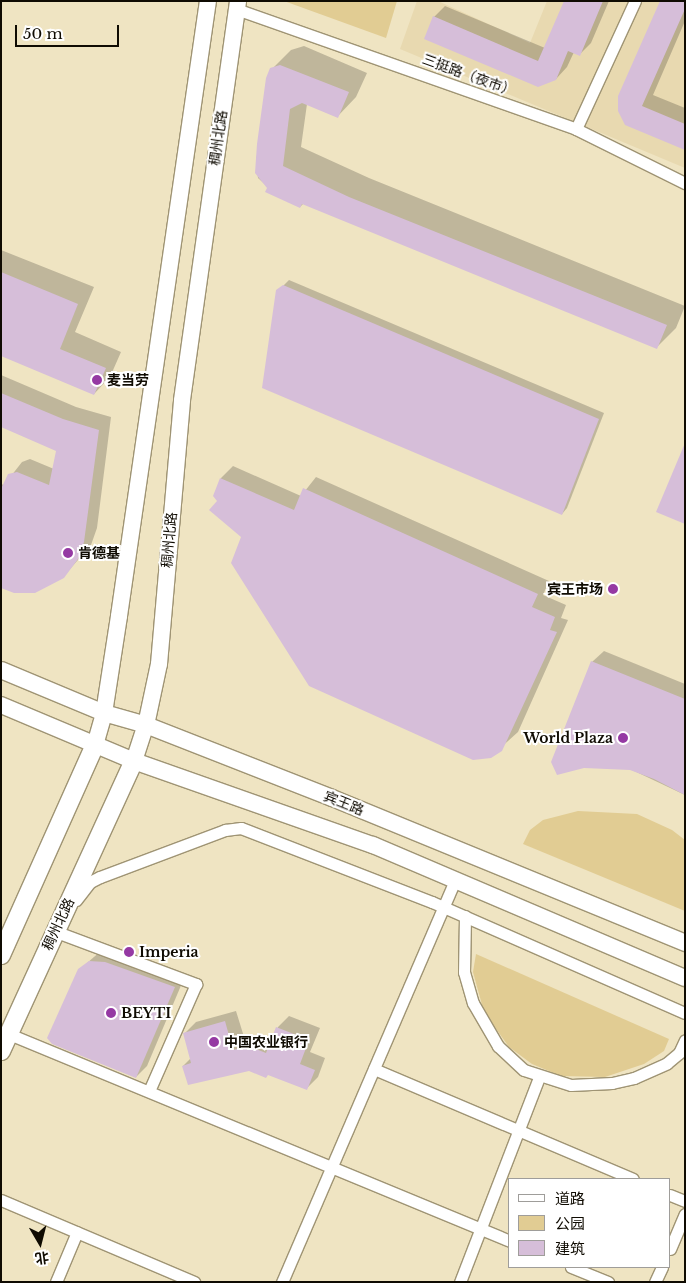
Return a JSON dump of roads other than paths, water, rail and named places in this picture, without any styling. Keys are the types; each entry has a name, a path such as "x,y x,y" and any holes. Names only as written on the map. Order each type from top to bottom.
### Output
{"main road":[{"path":"1,955 95,744 104,713 208,1"},
{"name":"稠州北路","path":"1,1051 54,931 134,761 146,725 159,664 182,400 237,5"},
{"name":"宾王路","path":"1,670 104,713 146,725 685,943"},
{"path":"1,705 134,761 373,845 685,978"}],"street":[{"path":"576,129 635,1"},
{"name":"三挺路（夜市）","path":"237,5 576,129 685,183"},
{"path":"149,1091 196,984 54,931 90,882 234,828 444,907 685,1013"},
{"path":"282,1282 455,880"},
{"path":"465,916 464,972 480,1017 510,1059 539,1077 571,1085 612,1083 653,1071 682,1054 685,1040"},
{"path":"9,1034 508,1240"},
{"path":"374,1069 631,1178"},
{"path":"460,1282 539,1077"},
{"path":"671,1195 685,1201"},
{"path":"1,1200 194,1282"},
{"path":"671,1247 685,1214"},
{"path":"56,1282 77,1232"},
{"path":"573,1268 608,1282"},
{"path":"655,1282 662,1268"}],"place":[{"name":"麦当劳","path":"97,380"},
{"name":"肯德基","path":"68,553"},
{"name":"宾王市场","path":"613,589"},
{"name":"World Plaza","path":"623,738"},
{"name":"Imperia","path":"129,952"},
{"name":"BEYTI","path":"111,1013"},
{"name":"中国农业银行","path":"214,1042"}]}
